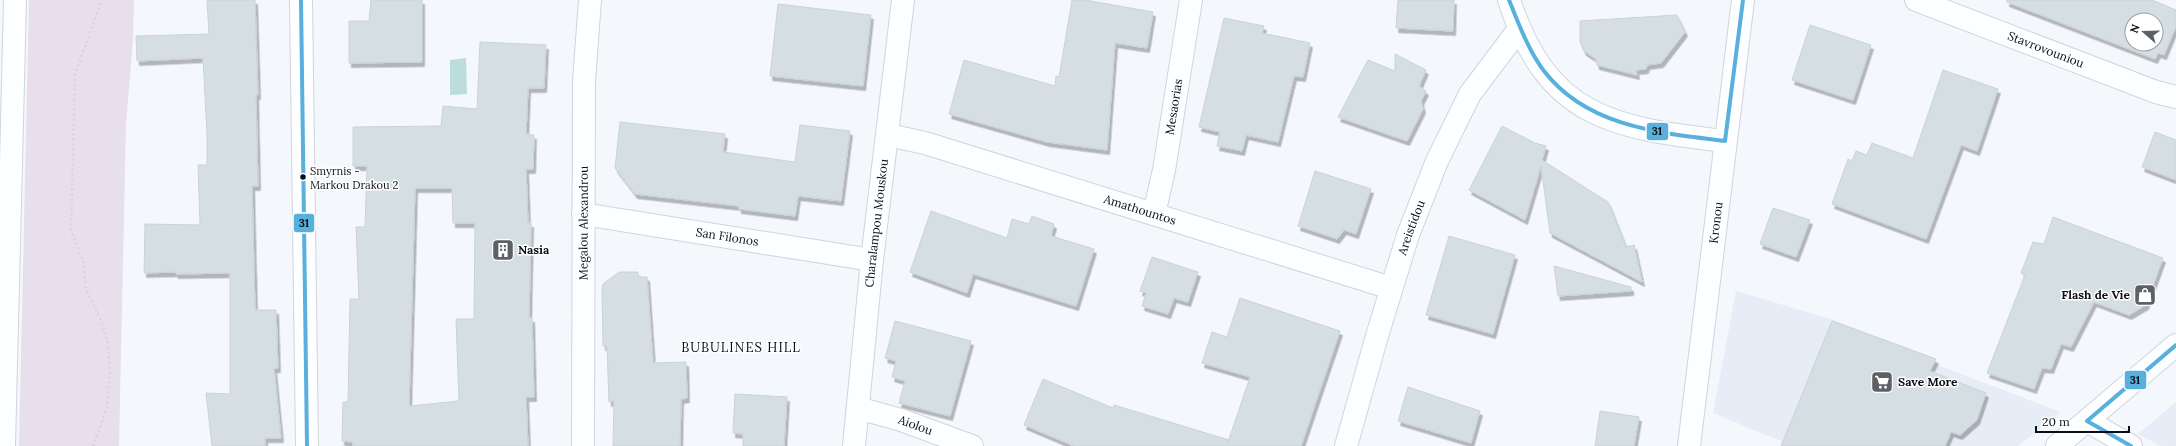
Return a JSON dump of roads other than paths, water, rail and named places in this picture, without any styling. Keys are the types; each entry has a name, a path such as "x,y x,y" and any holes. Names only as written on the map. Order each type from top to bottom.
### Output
{"street":[{"path":"4,446 14,0"},
{"path":"301,0 307,446"},
{"name":"Megalou Alexandrou","path":"583,446 584,81 590,0"},
{"name":"Charalampou Mouskou","path":"854,446 872,260 903,0"},
{"name":"Mesaorias","path":"1154,214 1164,170 1190,0"},
{"path":"1509,0 1519,29 1530,51 1543,70 1560,89 1593,112 1614,122 1657,133 1725,140"},
{"name":"Kronou","path":"1689,446 1743,0"},
{"name":"Stavrovouniou","path":"1916,0 2156,92 2176,96"},
{"name":"Areistidou","path":"1346,446 1392,288 1421,201 1454,123 1470,94 1519,29"},
{"name":"Amathountos","path":"888,135 926,143 1392,288"},
{"name":"San Filonos","path":"583,214 872,260"},
{"path":"2057,446 2176,345"},
{"name":"Aiolou","path":"858,408 901,420 972,446"},
{"path":"2087,421 2131,446"}],"place":[{"name":"Smyrnis - Markou Drakou 2","path":"303,177"},
{"name":"Nasia","path":"503,250"},
{"name":"Flash de Vie","path":"2145,295"},
{"name":"Save More","path":"1882,382"}],"district":[{"name":"BUBULINES HILL","path":"741,347"}]}
